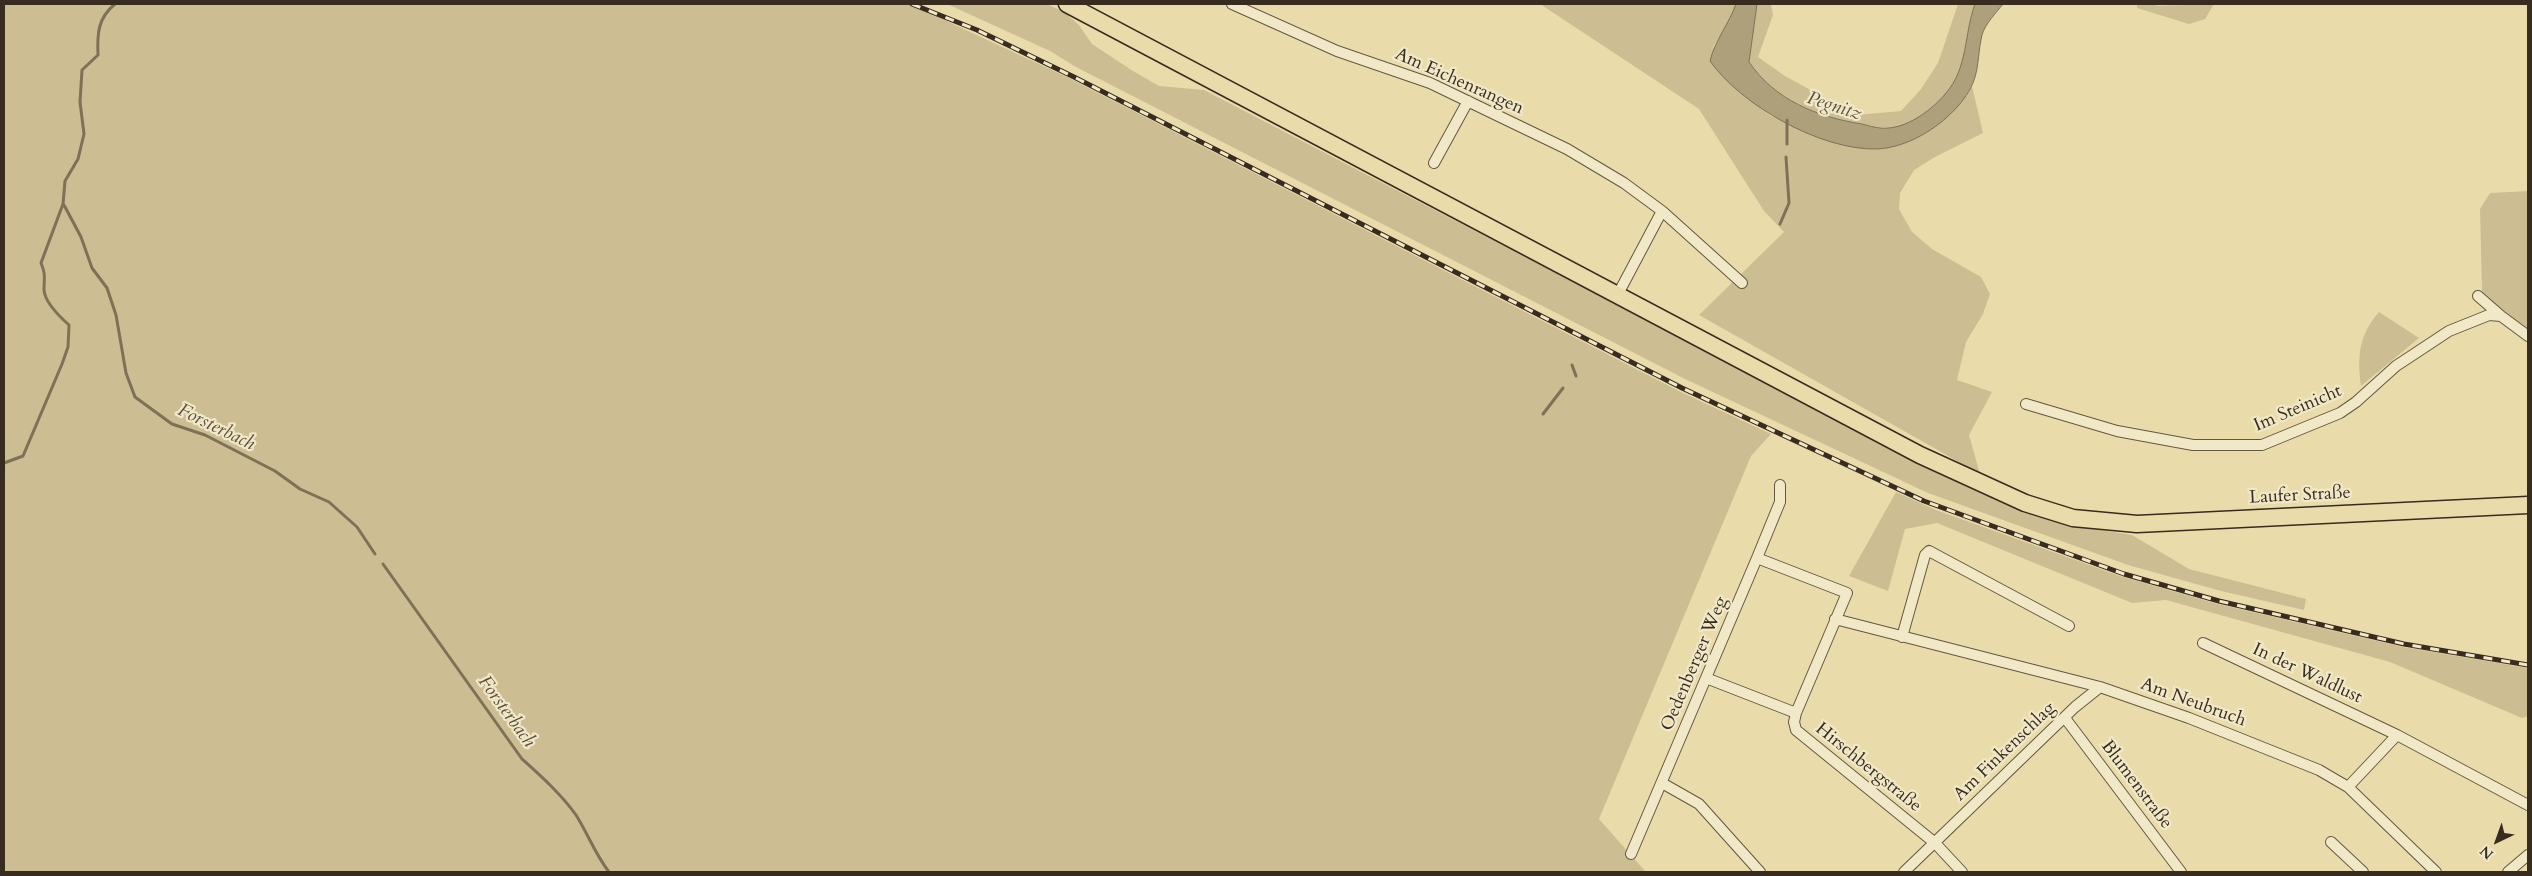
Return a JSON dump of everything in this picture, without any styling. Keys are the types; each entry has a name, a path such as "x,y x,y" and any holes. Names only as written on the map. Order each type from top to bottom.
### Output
{"main road":[{"name":"Laufer Straße","path":"1067,4 1920,455 2025,503 2074,518 2137,524 2528,505"}],"street":[{"name":"Am Eichenrangen","path":"1232,4 1337,52 1430,83 1601,169 1662,211 1742,283"},
{"path":"1434,163 1468,101"},
{"path":"1617,296 1662,211"},
{"path":"2478,296 2500,316 2528,336"},
{"name":"Im Steinicht","path":"2026,404 2117,430 2193,445 2262,445 2340,413 2356,402 2396,366 2449,331 2489,315 2500,316"},
{"name":"Oedenberger Weg","path":"1631,854 1758,558 1780,502 1780,485"},
{"path":"1902,637 1925,555 1929,551 2070,626"},
{"name":"Hirschbergstraße","path":"1758,558 1847,593 1816,670 1796,713 1794,722 1796,730 1934,843"},
{"name":"Am Neubruch","path":"1835,619 2100,687 2256,744 2319,770 2348,787 2436,872"},
{"name":"In der Waldlust","path":"2203,643 2397,735 2528,805"},
{"name":"Hirschbergstraße","path":"1706,678 1796,713"},
{"name":"Am Finkenschlag","path":"1904,872 2064,718 2100,687"},
{"name":"Blumenstraße","path":"2064,718 2181,872"},
{"path":"2348,787 2397,735"},
{"path":"1662,783 1699,804 1760,872"},
{"path":"2331,842 2363,872"},
{"path":"1934,843 1962,872"},
{"path":"2508,872 2528,855"}],"shaded area":[{"path":"4,4 910,4 1067,77 1681,392 1771,434 1751,456 1599,819 1646,872 4,872"},
{"path":"947,4 1047,4 1064,12 1079,25 1092,44 1159,86 1204,90 1965,486 2019,509 2082,527 2132,535 2189,569 2306,599 2304,610 2221,591 2128,565 1928,493 1685,379 1076,67 1050,51"},
{"path":"1540,4 1736,4 1730,20 1713,47 1761,108 1771,116 1856,147 1962,102 1972,86 1983,133 1935,157 1914,170 1900,193 1899,209 1912,232 1932,249 1981,277 1990,294 1983,314 1966,342 1957,380 1992,392 1969,435 1980,474 1699,315 1784,232 1764,211 1699,109"},
{"path":"1736,4 1757,4 1749,62 1771,87 1798,105 1829,117 1885,128 1896,127 1912,121 1941,99 1953,83 1962,62 1975,4 2003,4 1983,31 1973,84 1963,100 1946,118 1925,134 1888,148 1876,149 1831,142 1807,133 1761,108 1724,77 1710,61 1715,46"},
{"path":"1757,4 1771,4 1773,15 1758,57 1785,76 1856,115 1901,111 1921,89 1938,63 1958,4 1975,4 1962,62 1953,83 1942,97 1923,114 1901,126 1884,127 1829,117 1799,105 1772,87 1749,62"},
{"path":"2137,4 2155,4 2157,6 2214,4 2205,19 2189,24 2137,8"},
{"path":"2528,191 2528,333 2501,313 2482,292 2480,209 2490,193"},
{"path":"2379,312 2419,338 2361,386 2359,365 2361,346 2367,329"},
{"path":"1896,492 1936,510 2123,577 2218,604 2403,647 2528,668 2528,716 2522,718 2390,662 2166,600 2132,603 1937,523 1905,529 1888,591 1849,576"}],"waterway":[{"path":"4,463 23,456 68,347 69,325 47,300 41,263 63,204 65,181 78,159 84,134 80,102 82,70 98,55 100,26 109,9 115,4"},
{"path":"1787,120 1787,144"},
{"path":"1780,224 1789,203 1786,157"},
{"name":"Forsterbach","path":"64,205 81,237 92,268 107,288 116,315 126,373 135,397 172,424 205,435 275,471 300,489 329,502 357,527 375,554"},
{"path":"1572,365 1576,376"},
{"path":"1543,414 1563,388"},
{"name":"Forsterbach","path":"383,564 522,759 558,793 576,815 609,872"}],"railway":[{"path":"912,4 977,30 1074,77 1682,388 1924,501 2124,574 2219,601 2404,644 2528,665"}],"water label":[{"name":"Pegnitz","path":"1834,107"}]}
